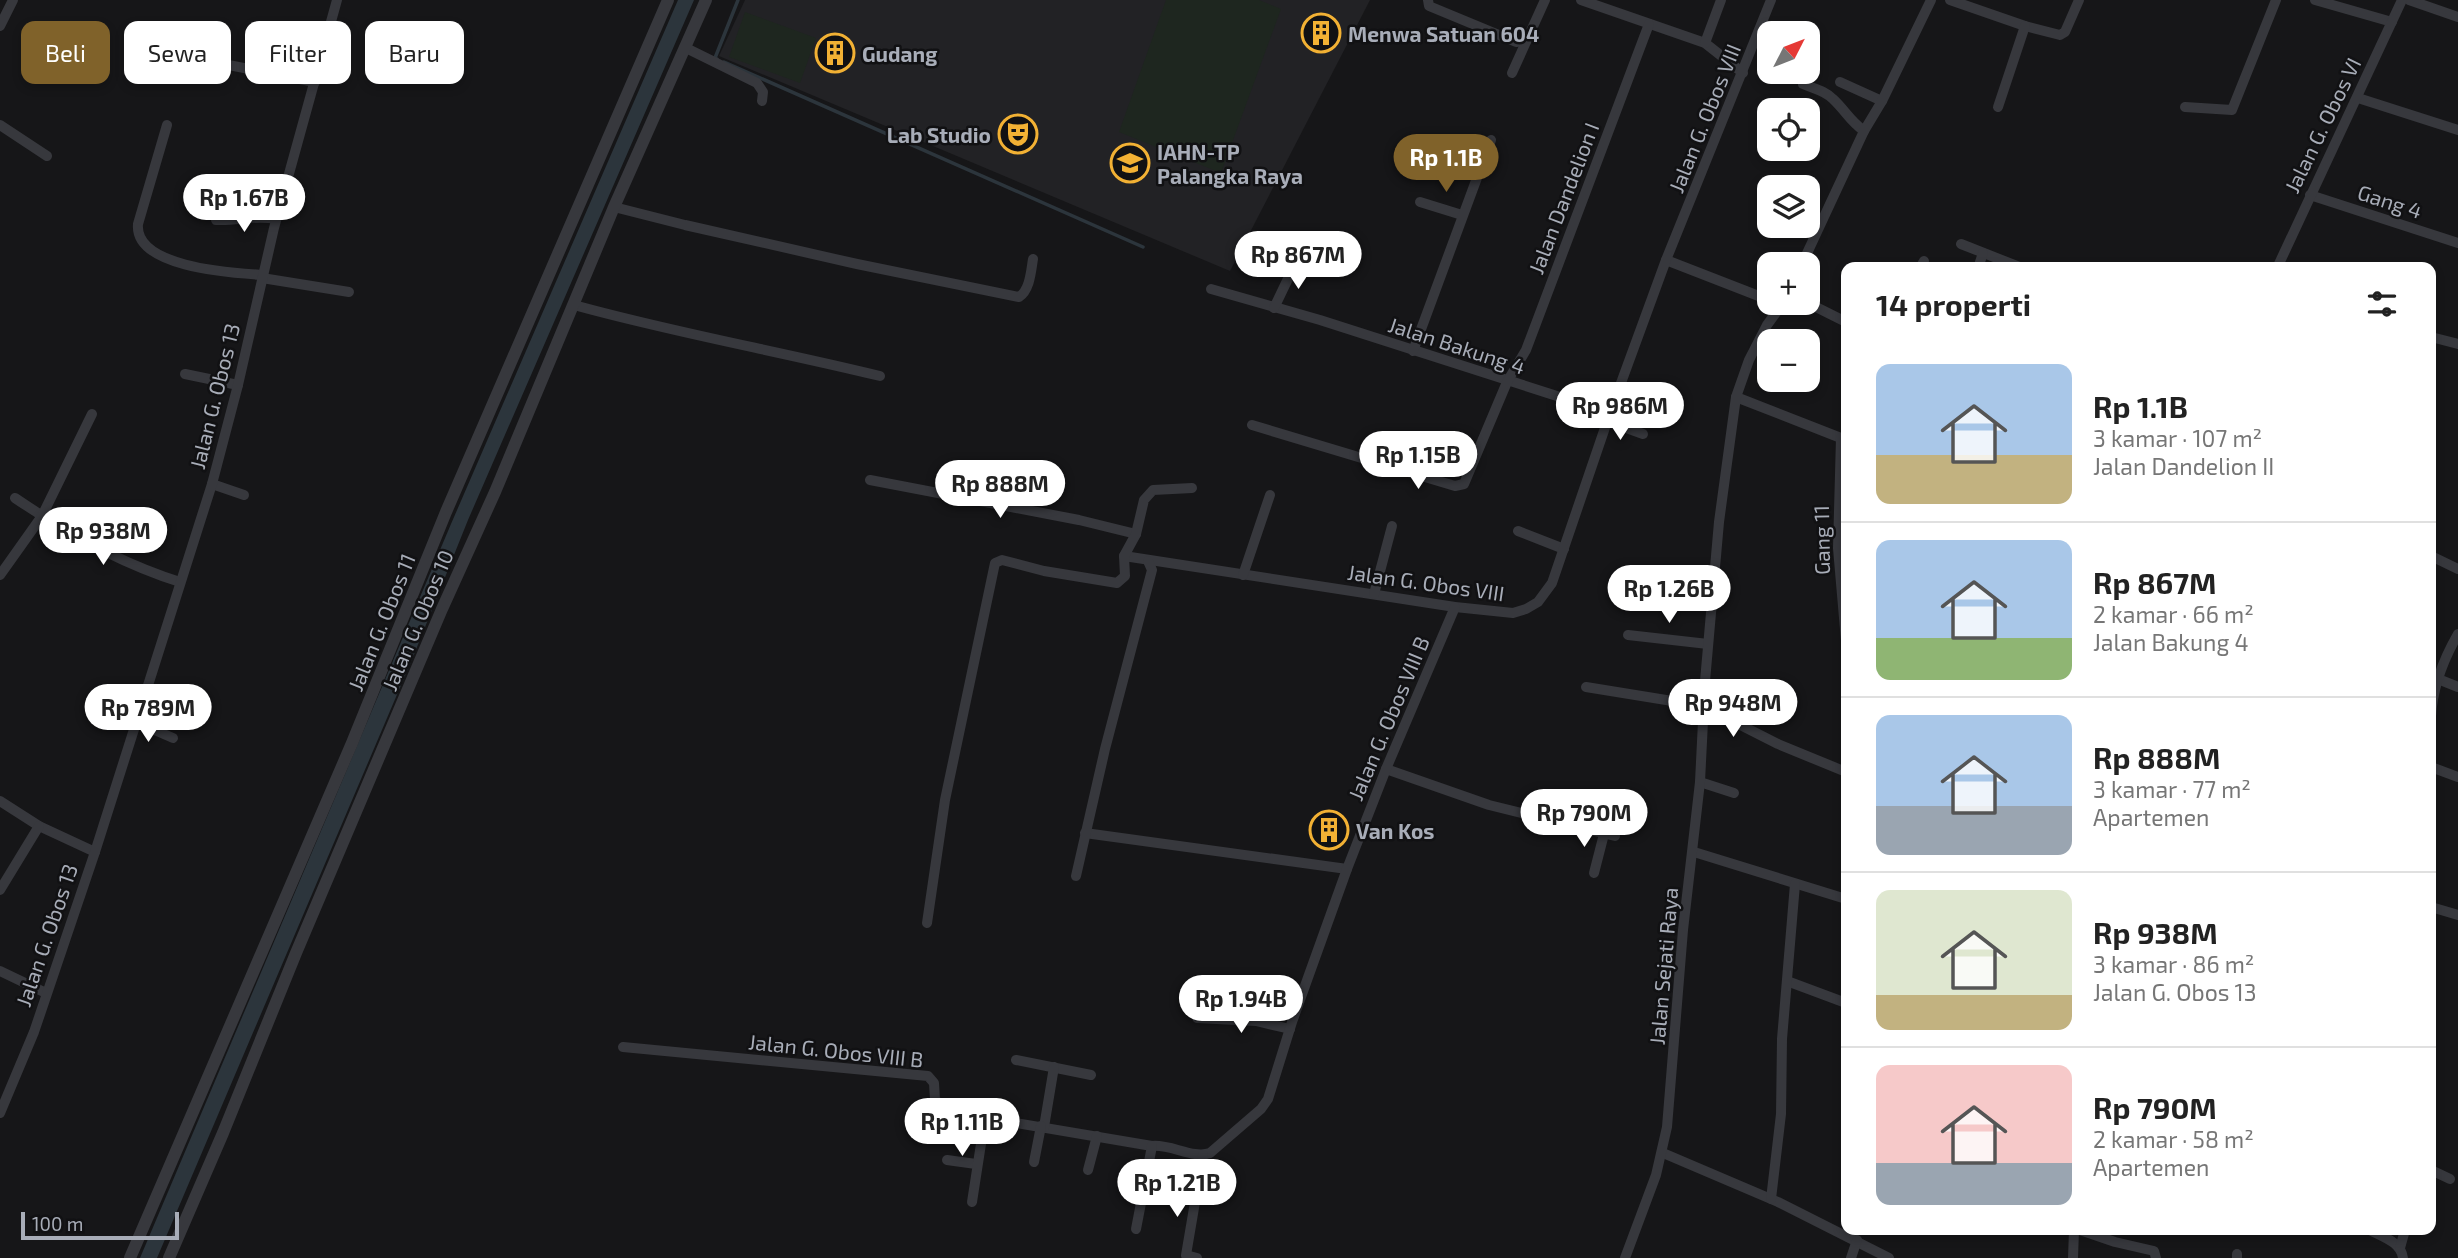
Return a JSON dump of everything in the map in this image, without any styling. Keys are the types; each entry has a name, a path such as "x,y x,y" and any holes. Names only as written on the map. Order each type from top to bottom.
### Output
{"street":[{"path":"0,26 13,0"},
{"name":"Jalan G. Obos 13","path":"331,21 337,0"},
{"name":"Jalan G. Obos 11","path":"130,1258 352,743 446,512 668,0"},
{"name":"Jalan G. Obos 10","path":"169,1258 614,207 706,0"},
{"path":"1428,0 1429,6 1516,42 1526,41"},
{"path":"1512,74 1545,0"},
{"path":"1581,0 1705,43 1743,73"},
{"path":"1705,43 1721,0"},
{"name":"Jalan G. Obos VIII","path":"1124,556 1455,607 1513,612 1538,602 1549,589 1666,260 1772,0"},
{"path":"1808,252 1929,0"},
{"path":"1950,0 2056,35 2062,34 2080,0"},
{"path":"2185,107 2232,110 2276,0"},
{"path":"2315,0 2392,22"},
{"name":"Jalan G. Obos VI","path":"2280,262 2402,0"},
{"path":"2409,0 2458,17"},
{"name":"Jalan Dandelion I","path":"1252,425 1458,486 1467,479 1507,382 1526,350 1649,24"},
{"path":"1998,107 2025,26"},
{"path":"686,48 757,83 763,92 762,101"},
{"path":"1840,82 1881,101"},
{"name":"Jalan G. Obos 13","path":"0,1113 34,1032 95,852 212,484 276,219 314,84"},
{"path":"1803,84 1823,91 1834,99 1849,120 1864,131"},
{"path":"2358,98 2458,130"},
{"path":"0,125 47,156"},
{"path":"167,125 138,224 142,239 167,258 191,268 262,276 349,292"},
{"path":"1413,351 1491,140"},
{"name":"Gang 4","path":"2309,195 2458,243"},
{"path":"1420,202 1463,212"},
{"path":"614,207 844,261 1019,297 1024,295 1027,288 1033,258"},
{"path":"216,220 232,221 259,216 276,219"},
{"path":"1961,244 2006,262"},
{"path":"1980,262 1983,253"},
{"path":"1666,260 1757,295"},
{"path":"1274,308 1296,262"},
{"name":"Jalan Bakung 4","path":"1211,289 1320,320 1507,382 1608,417 1643,434"},
{"path":"574,305 642,324 880,376"},
{"path":"1820,309 1841,320"},
{"name":"Jalan Sejati Raya","path":"1625,1258 1663,1153 1675,1052 1683,930 1694,852 1719,522 1736,397 1749,360 1774,315"},
{"path":"2436,338 2458,344"},
{"path":"185,374 238,385"},
{"path":"1736,397 1841,438"},
{"path":"0,575 41,516 92,414"},
{"path":"870,480 1079,520 1136,534"},
{"path":"212,484 244,495"},
{"path":"927,923 945,800 993,566 998,560 1002,560 1114,584 1121,582 1125,576 1124,556 1136,534 1144,500 1153,490 1192,488"},
{"path":"1243,575 1270,495"},
{"path":"15,498 41,516 148,572 180,582"},
{"path":"1374,594 1392,526"},
{"path":"1518,531 1564,549"},
{"path":"2436,558 2458,569"},
{"path":"1076,876 1152,570 1148,561"},
{"name":"Jalan G. Obos VIII B","path":"623,1047 928,1076 934,1083 935,1100 951,1112 1152,1146 1166,1146 1203,1156 1218,1148 1261,1109 1268,1099 1347,869 1455,607"},
{"path":"2436,686 2445,657 2458,634"},
{"path":"1628,635 1708,644"},
{"path":"2438,679 2458,687"},
{"path":"1586,687 1703,706 1778,744 1841,770"},
{"path":"136,722 173,738"},
{"path":"1386,769 1489,805 1610,835 1594,873"},
{"path":"2436,769 2458,776"},
{"path":"1700,782 1734,793"},
{"path":"0,802 39,826 95,852"},
{"path":"0,888 39,826"},
{"path":"1085,833 1347,869"},
{"path":"1694,852 1841,898"},
{"path":"1771,1199 1782,1114 1782,1039 1795,884"},
{"path":"2436,908 2458,915"},
{"path":"0,971 46,993"},
{"path":"1787,981 1841,1001"},
{"path":"1197,1018 1256,1021 1290,1029"},
{"path":"1016,1060 1091,1075"},
{"path":"1034,1162 1054,1067"},
{"path":"972,1202 985,1118"},
{"path":"1088,1170 1097,1136"},
{"path":"1136,1229 1152,1146"},
{"path":"1663,1153 1841,1232"},
{"path":"1197,1258 1186,1255 1203,1156"},
{"path":"947,1160 976,1164"},
{"path":"2436,1172 2450,1178"},
{"path":"1847,1235 1889,1258"},
{"path":"2073,1258 2076,1235"},
{"path":"2093,1235 2154,1251 2156,1258"},
{"path":"2377,1235 2402,1253 2404,1235"},
{"path":"1851,1258 1857,1240"}],"shaded area":[{"path":"678,0 694,0 468,520 413,657 157,1258 140,1258 451,524"},
{"name":"IAHN-TP Palangka Raya","path":"745,0 1370,0 1230,271 719,56"},
{"path":"1166,0 1259,0 1281,9 1221,173 1119,132"},
{"path":"745,12 816,38 800,83 729,57"}],"waterway":[{"path":"717,59 715,58 738,0"},
{"path":"724,62 1143,247"}],"place":[{"name":"Menwa Satuan 604","path":"1321,33"},
{"name":"Gudang","path":"835,53"},
{"name":"Lab Studio","path":"1018,134"},
{"name":"IAHN-TP Palangka Raya","path":"1130,163"},
{"name":"Van Kos","path":"1329,830"}]}
